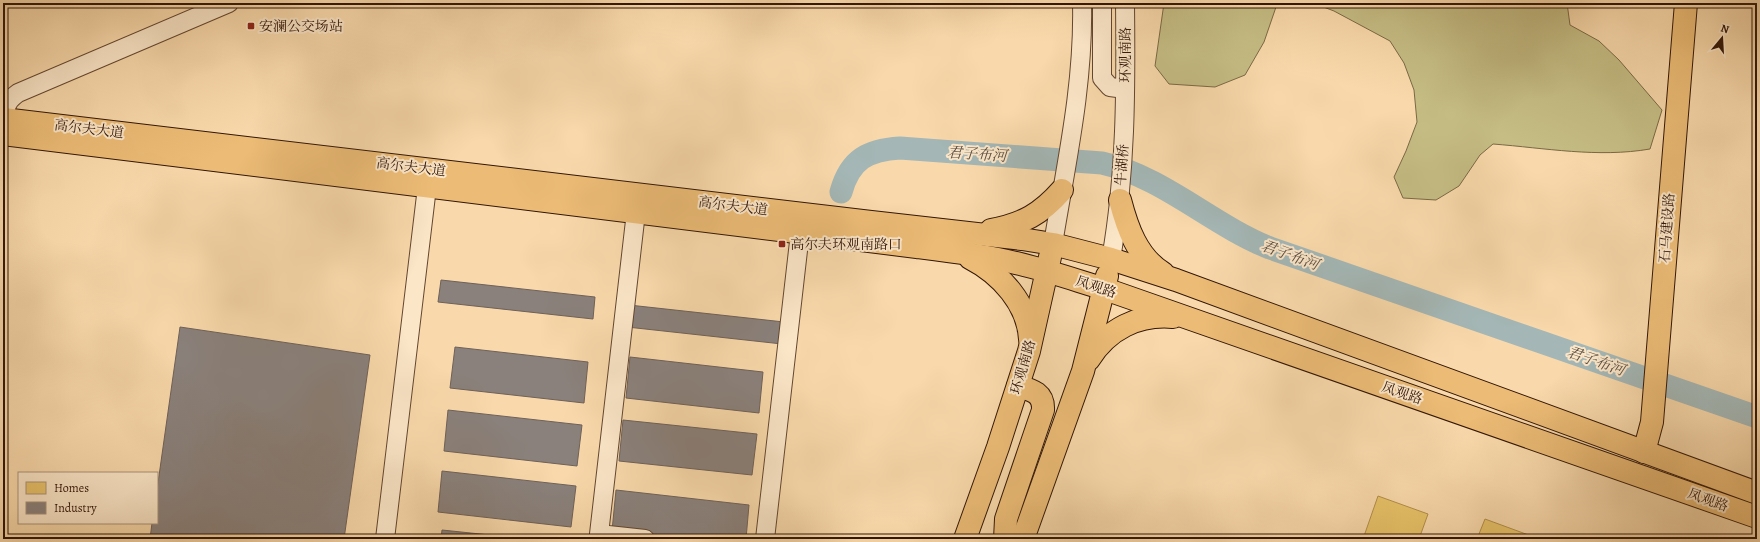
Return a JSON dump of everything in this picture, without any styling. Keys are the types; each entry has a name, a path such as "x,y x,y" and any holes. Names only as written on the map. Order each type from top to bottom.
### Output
{"main road":[{"name":"石马建设路","path":"1644,452 1651,430 1654,405 1686,3"},
{"name":"高尔夫大道","path":"3,119 812,228"},
{"name":"高尔夫大道","path":"3,134 636,212 812,228"},
{"path":"958,242 982,232 1024,222 1040,212 1062,190"},
{"path":"1120,200 1130,233 1137,246 1147,259 1159,270 1176,280"},
{"path":"812,228 870,232 958,242 1022,239 1053,244"},
{"path":"958,242 1015,263 1047,271"},
{"path":"958,242 1010,291 1026,318 1030,347"},
{"name":"凤观路","path":"1053,244 1111,259 1176,280 1757,493"},
{"name":"环观南路","path":"965,539 1030,347 1053,244"},
{"path":"1023,539 1083,370 1105,289 1111,259"},
{"name":"凤观路","path":"1047,271 1105,289 1757,517"},
{"path":"1083,370 1096,348 1120,327 1149,317 1165,316 1196,321"},
{"path":"1005,539 1006,519 1043,410 1044,402 1034,391 1018,386"}],"street":[{"path":"3,119 6,106 10,99 18,93 229,3"},
{"path":"1062,190 1074,123 1082,52 1082,3"},
{"path":"1102,3 1102,78 1110,88 1126,89"},
{"name":"环观南路","path":"1125,3 1125,130"},
{"name":"牛湖桥","path":"1120,200 1125,130"},
{"path":"385,539 427,187"},
{"name":"环观南路","path":"1053,244 1062,190"},
{"path":"1111,259 1120,200"},
{"path":"636,212 599,534 645,539"},
{"path":"765,539 812,228"}],"shaded area":[{"path":"1164,3 1284,3 1276,7 1264,42 1245,75 1215,87 1169,84 1155,66"},
{"path":"1313,3 1567,3 1570,25 1599,41 1619,60 1662,110 1650,149 1611,153 1552,150 1493,144 1480,155 1459,186 1436,200 1403,198 1394,177 1417,122 1414,90 1404,63 1390,41 1334,11"}],"building: Homes":[{"path":"1378,496 1428,514 1419,539 1363,539"},
{"path":"1485,519 1534,537 1533,539 1477,539"}],"building: Industry":[{"path":"441,280 595,297 593,319 438,302"},
{"path":"629,305 784,322 782,344 627,327"},
{"path":"180,327 370,355 344,539 150,539 152,524 158,524 158,483"},
{"path":"455,347 588,362 584,403 450,388"},
{"path":"630,357 763,372 759,413 626,398"},
{"path":"448,410 582,425 577,466 444,451"},
{"path":"623,420 757,434 752,475 619,461"},
{"path":"442,471 576,486 571,527 438,512"},
{"path":"616,490 749,505 746,539 680,539 612,531"},
{"path":"442,530 528,539 441,539"}],"waterway":[{"name":"君子布河","path":"841,192 845,181 855,164 870,154 889,149 900,148 1102,163 1125,170 1146,179 1228,227 1270,248 1757,417"}],"place":[{"name":"安澜公交场站","path":"251,26"},
{"name":"高尔夫环观南路口","path":"782,244"}]}
